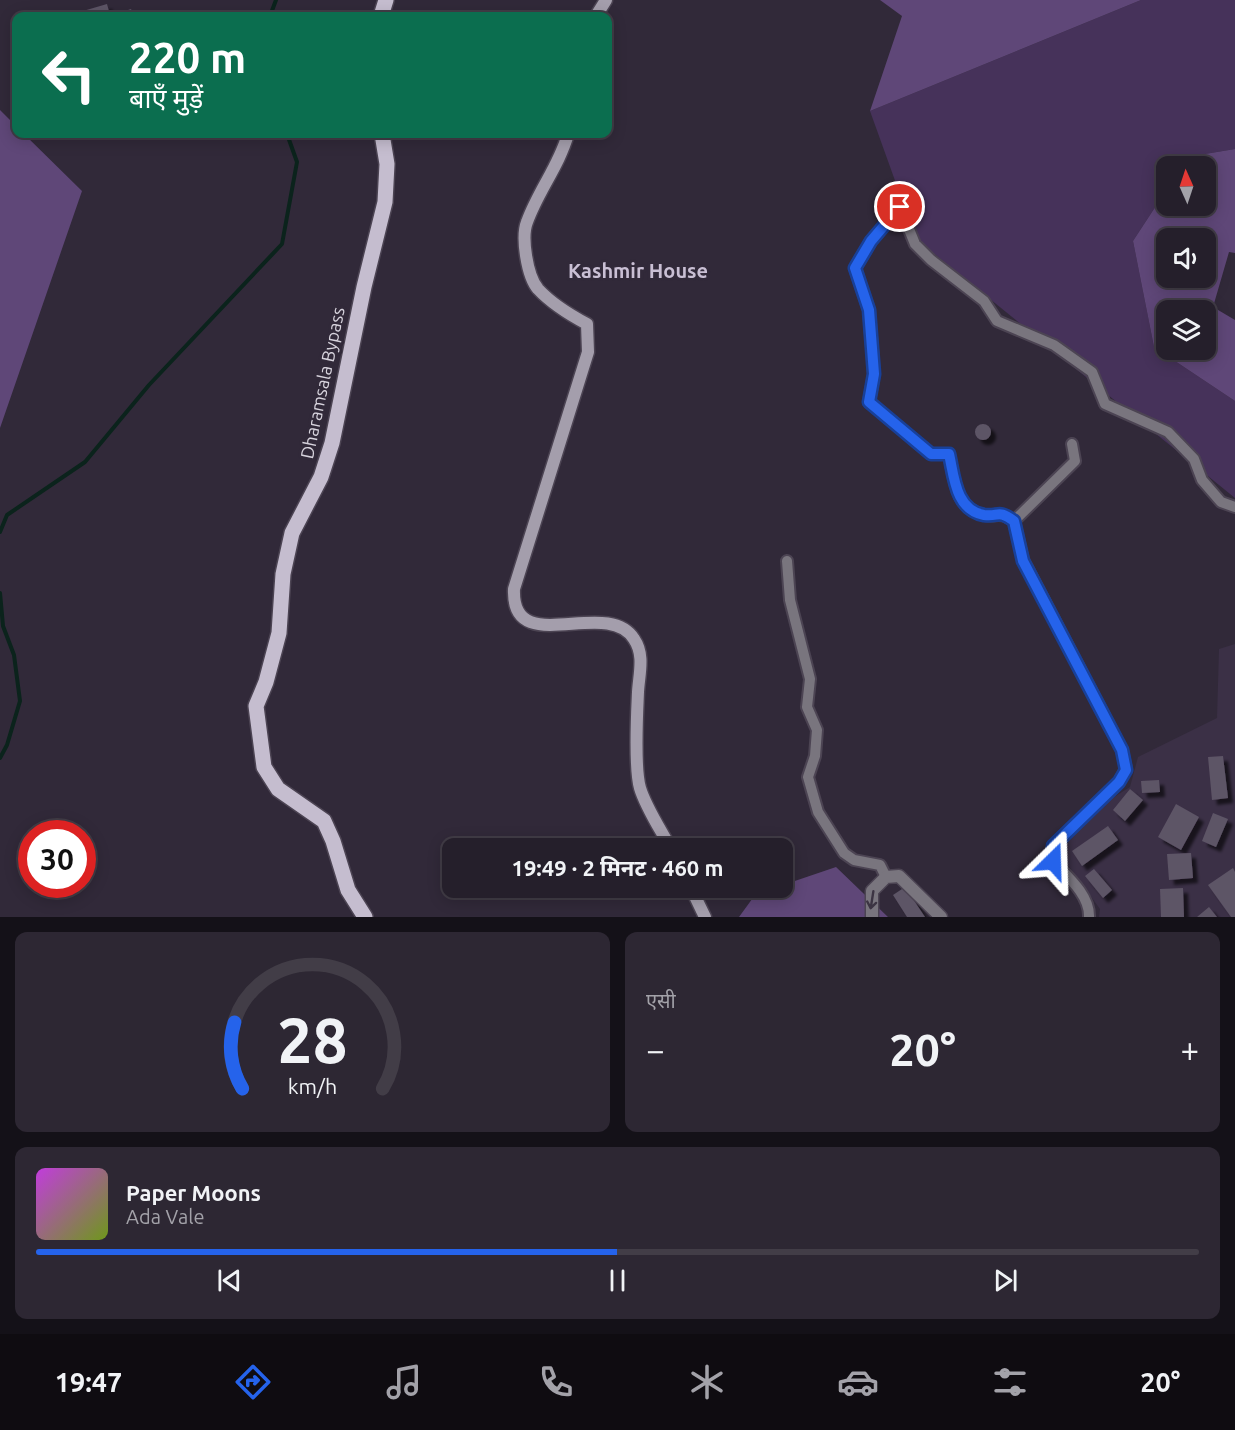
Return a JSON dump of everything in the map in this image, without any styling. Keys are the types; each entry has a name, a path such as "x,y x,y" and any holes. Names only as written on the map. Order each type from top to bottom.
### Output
{"main road":[{"name":"Dharamsala Bypass","path":"365,917 348,890 333,841 324,821 307,806 278,789 264,767 256,706 266,682 279,633 283,574 292,533 321,477 332,443 364,286 385,202 387,164 383,138"},
{"path":"567,138 561,158 526,223 525,254 537,287 568,314 587,324 588,352 514,589 513,601 518,613 529,622 545,625 581,622 606,624 623,628 633,637 639,648 641,663 638,692 640,788 665,838"},
{"path":"696,898 705,917"}],"street":[{"path":"1089,917 1089,907 1076,885 1053,861 1053,846 1119,782 1126,770 1122,750 1023,561 1014,521 1003,513 984,515 971,510 958,495 949,454 931,454 869,402 874,374 869,310 855,268 871,241 900,207 915,244 946,274 984,301 997,321 1054,345 1092,372 1105,404 1168,432 1194,459 1202,480 1221,502 1235,507"},
{"path":"1014,521 1075,461 1072,444"},
{"path":"787,561 790,600 810,679 807,707 817,730 814,756 808,777 818,812 844,853 854,860 880,865 886,877"},
{"path":"872,917 873,891 886,877 899,876 941,917"}],"shaded area":[{"path":"880,0 1141,0 870,111 902,16"},
{"path":"1141,0 1235,0 1235,149 1193,156 1156,156 1156,206 1133,241 1156,348 1156,360 1174,360 1235,401 1235,498 916,239 870,111"},
{"path":"0,110 12,122 12,138 28,138 82,191 0,428"},
{"path":"1235,149 1235,253 1229,252 1215,300 1156,300 1156,348 1133,241 1156,206 1156,216 1216,216 1216,156 1193,156"},
{"path":"1216,309 1235,320 1235,401 1174,360 1216,360"},
{"path":"1235,644 1235,917 1099,917 1100,909 1062,857 1057,833 1130,787 1138,757 1217,718 1219,649"},
{"path":"836,867 888,917 739,917 753,898 793,898 793,882"}],"building":[{"path":"107,4 109,12 83,12"},
{"path":"983,424 991,432 983,440 975,432"},
{"path":"1223,756 1228,798 1212,800 1208,757"},
{"path":"1159,780 1160,792 1142,793 1141,781"},
{"path":"1130,789 1143,800 1125,821 1113,810"},
{"path":"1176,804 1199,817 1181,850 1158,837"},
{"path":"1213,813 1228,819 1216,847 1202,841"},
{"path":"1108,826 1118,840 1082,866 1072,851"},
{"path":"1191,853 1193,878 1169,880 1167,854"},
{"path":"1233,868 1235,872 1235,917 1231,917 1208,885"},
{"path":"1094,869 1112,890 1103,898 1085,876"},
{"path":"905,887 925,917 907,917 893,895"},
{"path":"1183,888 1184,917 1161,917 1160,889"},
{"path":"1209,907 1217,917 1197,917"}],"waterway":[{"path":"272,12 276,0"},
{"path":"0,532 7,515 85,462 149,385 282,244 297,162 288,138"},
{"path":"0,593 3,626 14,655 20,701 7,745 0,758"}],"district":[{"name":"Kashmir House","path":"638,271"}],"route":[{"path":"900,207 871,241 855,268 869,310 874,374 869,402 931,454 949,454 958,495 971,510 984,515 1003,513 1014,521 1023,561 1122,750 1126,770 1119,782 1053,846 1053,861"}]}
